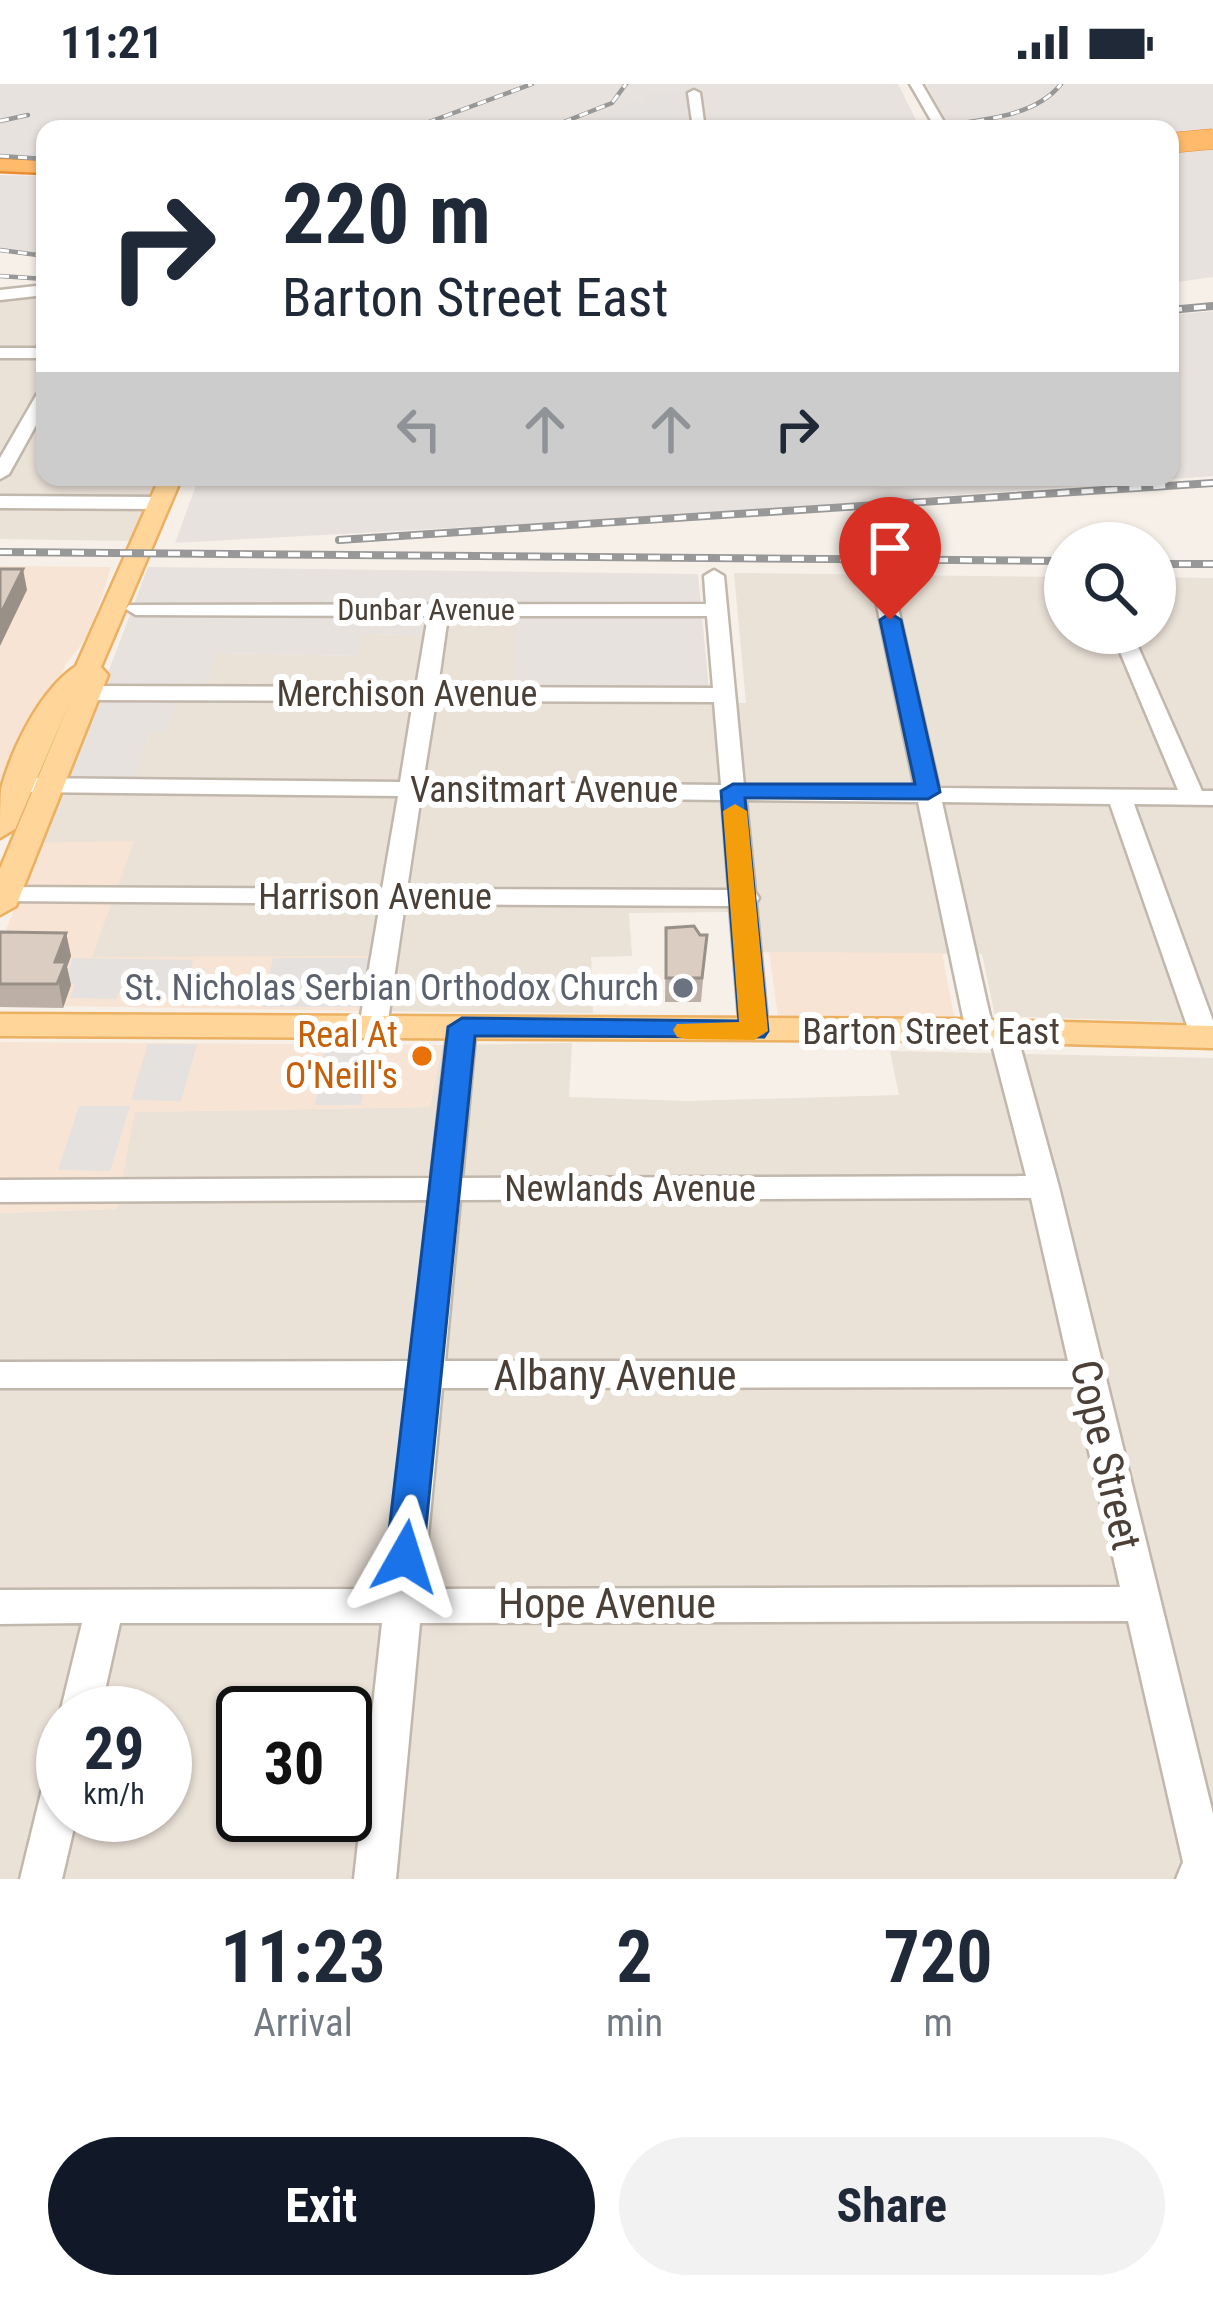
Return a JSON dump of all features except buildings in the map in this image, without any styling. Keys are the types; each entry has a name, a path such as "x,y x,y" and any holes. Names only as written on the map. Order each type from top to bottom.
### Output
{"highway":[{"path":"0,168 36,169"},
{"path":"0,168 36,169"}],"main road":[{"path":"0,829 33,785 88,681 168,486"},
{"path":"3,901 33,785"},
{"name":"Barton Street East","path":"0,1025 991,1031 1209,1037"}],"street":[{"path":"916,84 937,120"},
{"path":"694,93 698,120"},
{"path":"0,295 36,291"},
{"path":"0,353 36,353"},
{"path":"0,474 36,410"},
{"path":"0,502 160,503"},
{"path":"714,576 746,898 754,1031"},
{"name":"Cope Street","path":"881,577 928,792 991,1031 1044,1187 1204,1863 1197,1879"},
{"path":"373,1027 439,609"},
{"name":"Dunbar Avenue","path":"136,610 716,610"},
{"path":"1132,654 1203,798"},
{"name":"Merchison Avenue","path":"88,681 426,695 726,695"},
{"name":"Vansitmart Avenue","path":"33,785 1203,798"},
{"path":"1118,794 1209,1037"},
{"name":"Harrison Avenue","path":"3,901 746,898"},
{"path":"375,1879 462,1027"},
{"name":"Newlands Avenue","path":"0,1191 1044,1187"},
{"name":"Albany Avenue","path":"0,1375 1086,1374"},
{"path":"86,1686 105,1604"},
{"name":"Hope Avenue","path":"0,1606 1142,1604"},
{"path":"41,1879 50,1842"}],"shaded area":[{"path":"0,84 898,84 916,120 36,120 36,164 0,163"},
{"path":"926,84 1213,84 1213,132 1179,136 1179,120 944,120"},
{"path":"645,92 688,92 688,120 593,120 631,102 645,102"},
{"path":"1213,148 1213,277 1179,282 1179,153"},
{"path":"0,175 36,176 36,253 0,250"},
{"path":"36,297 36,486 154,486 132,541 0,539 0,300"},
{"path":"1213,311 1213,476 1179,479 1179,314"},
{"path":"196,486 1078,486 674,516 175,543"},
{"path":"0,566 111,567 90,633 66,664 0,802"},
{"path":"148,567 698,574 709,690 514,691 515,616 453,616 449,636 363,634 357,656 218,653 205,688 182,687 166,733 150,733 134,778 68,778"},
{"path":"734,573 1044,577 1044,654 1176,654 1176,577 1213,578 1213,1023 995,1016 982,954 735,952 729,912 629,913 632,956 591,957 593,1013 359,1011 368,957 91,957 133,842 42,843 68,778 134,778 150,733 182,687 217,653 357,656 363,634 449,636 452,616 515,616 515,704 746,703"},
{"path":"134,841 92,957 369,956 359,1011 0,1005 0,944 42,843"},
{"path":"769,952 942,953 954,1017 778,1017"},
{"path":"73,958 193,960 191,969 205,969 196,999 148,998 151,989 121,988 116,999 70,998 75,984 64,983"},
{"path":"273,958 370,958 361,1007 262,1007"},
{"path":"0,1042 442,1045 430,1107 135,1112 116,1209 0,1213"},
{"path":"572,1043 569,1097 688,1101 899,1095 890,1051 1213,1058 1213,1879 0,1879 0,1213 116,1209 134,1112 430,1107 442,1045"},
{"path":"148,1044 197,1044 181,1101 131,1100"},
{"path":"326,1046 371,1046 361,1105 315,1105"},
{"path":"79,1106 130,1106 110,1171 58,1170"}],"railway":[{"path":"434,120 532,84"},
{"path":"569,120 612,103 626,84"},
{"path":"982,120 1033,106 1061,84"},
{"path":"0,121 28,115"},
{"path":"0,156 36,158"},
{"path":"0,250 36,255"},
{"path":"0,276 36,278"},
{"path":"1179,309 1213,306"},
{"path":"1179,485 1213,483"},
{"path":"339,540 1167,486"},
{"path":"0,552 1044,561"},
{"path":"1176,564 1213,564"}],"slow traffic":[{"path":"687,1030 754,1031 735,811"}],"place":[{"name":"St. Nicholas Serbian Orthodox Church","path":"683,988"},
{"name":"Real At O'Neill's","path":"422,1056"}],"route":[{"path":"405,1557 462,1027 754,1031 746,898 733,791 928,792 890,620"}]}
